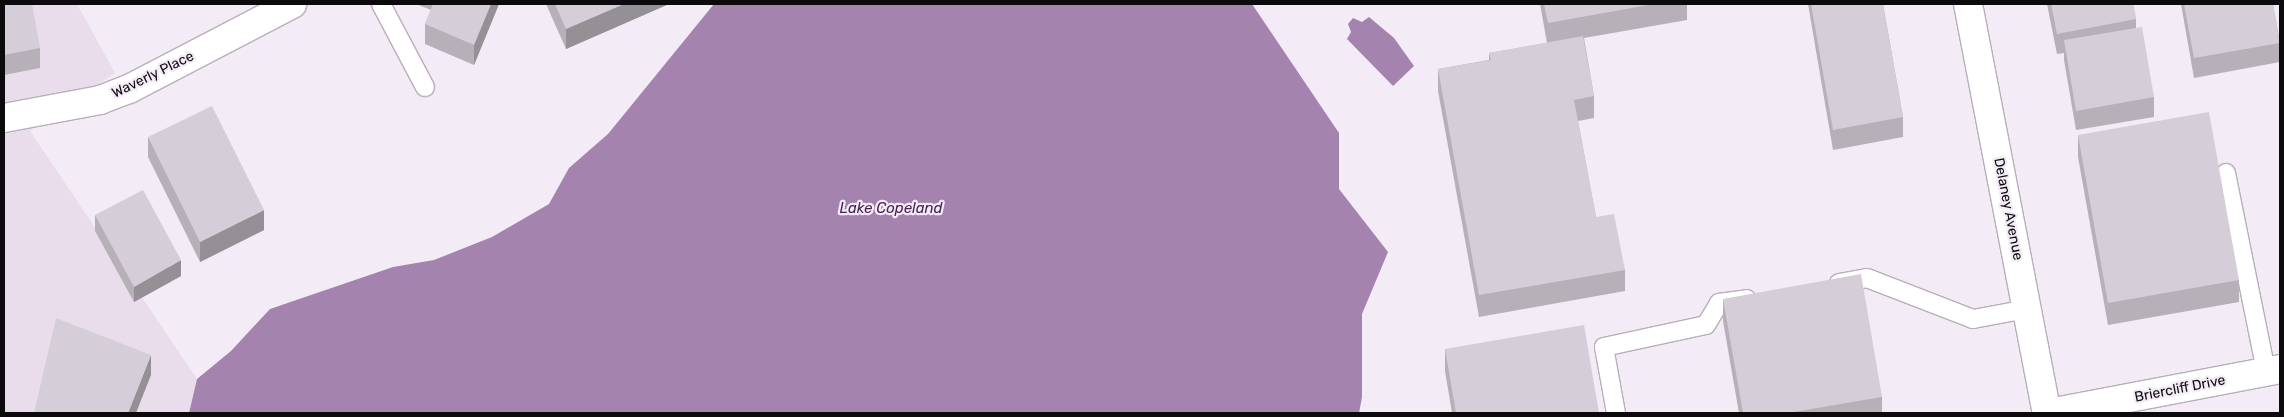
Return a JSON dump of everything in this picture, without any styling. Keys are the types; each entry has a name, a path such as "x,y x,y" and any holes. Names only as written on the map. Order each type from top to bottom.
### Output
{"street":[{"name":"Waverly Place","path":"4,118 100,100 129,89 292,4"},
{"name":"Delaney Avenue","path":"1968,4 2048,413"},
{"name":"Briercliff Drive","path":"2048,413 2273,371"}],"lane":[{"path":"381,4 425,87"},
{"path":"2226,173 2273,371"},
{"path":"1821,286 1866,278 1973,319 2027,309"},
{"path":"1616,413 1604,347 1706,325 1719,303 1766,295"}],"shaded area":[{"path":"4,4 77,4 115,73 30,131 197,379 189,413 4,413"}],"water":[{"name":"Lake Copeland","path":"714,4 1252,4 1339,133 1339,189 1388,252 1362,314 1362,397 1359,413 189,413 197,379 231,351 270,309 393,267 434,260 492,237 549,204 569,168 608,134"},
{"path":"1369,17 1394,38 1414,66 1393,86 1347,39 1351,32 1348,24 1353,18 1362,22"}],"building":[{"path":"4,4 32,4 40,48 4,55"},
{"path":"433,4 491,4 474,45 425,24"},
{"path":"555,4 624,4 566,29"},
{"path":"1544,4 1654,4 1548,23"},
{"path":"1811,4 1883,4 1903,117 1833,130"},
{"path":"2051,4 2133,4 2136,19 2057,34"},
{"path":"2184,4 2273,4 2280,43 2194,58"},
{"path":"2142,27 2154,97 2076,111 2064,40"},
{"path":"1583,36 1594,96 1574,100 1596,217 1614,214 1625,270 1479,295 1438,69 1491,60 1489,53"},
{"path":"212,106 264,210 200,242 148,137"},
{"path":"2209,112 2239,280 2108,303 2078,135"},
{"path":"143,190 181,260 134,287 95,215"},
{"path":"1861,274 1882,397 1788,413 1743,413 1723,299"},
{"path":"56,318 151,355 128,413 34,413"},
{"path":"1584,325 1599,413 1456,413 1445,349"}]}
